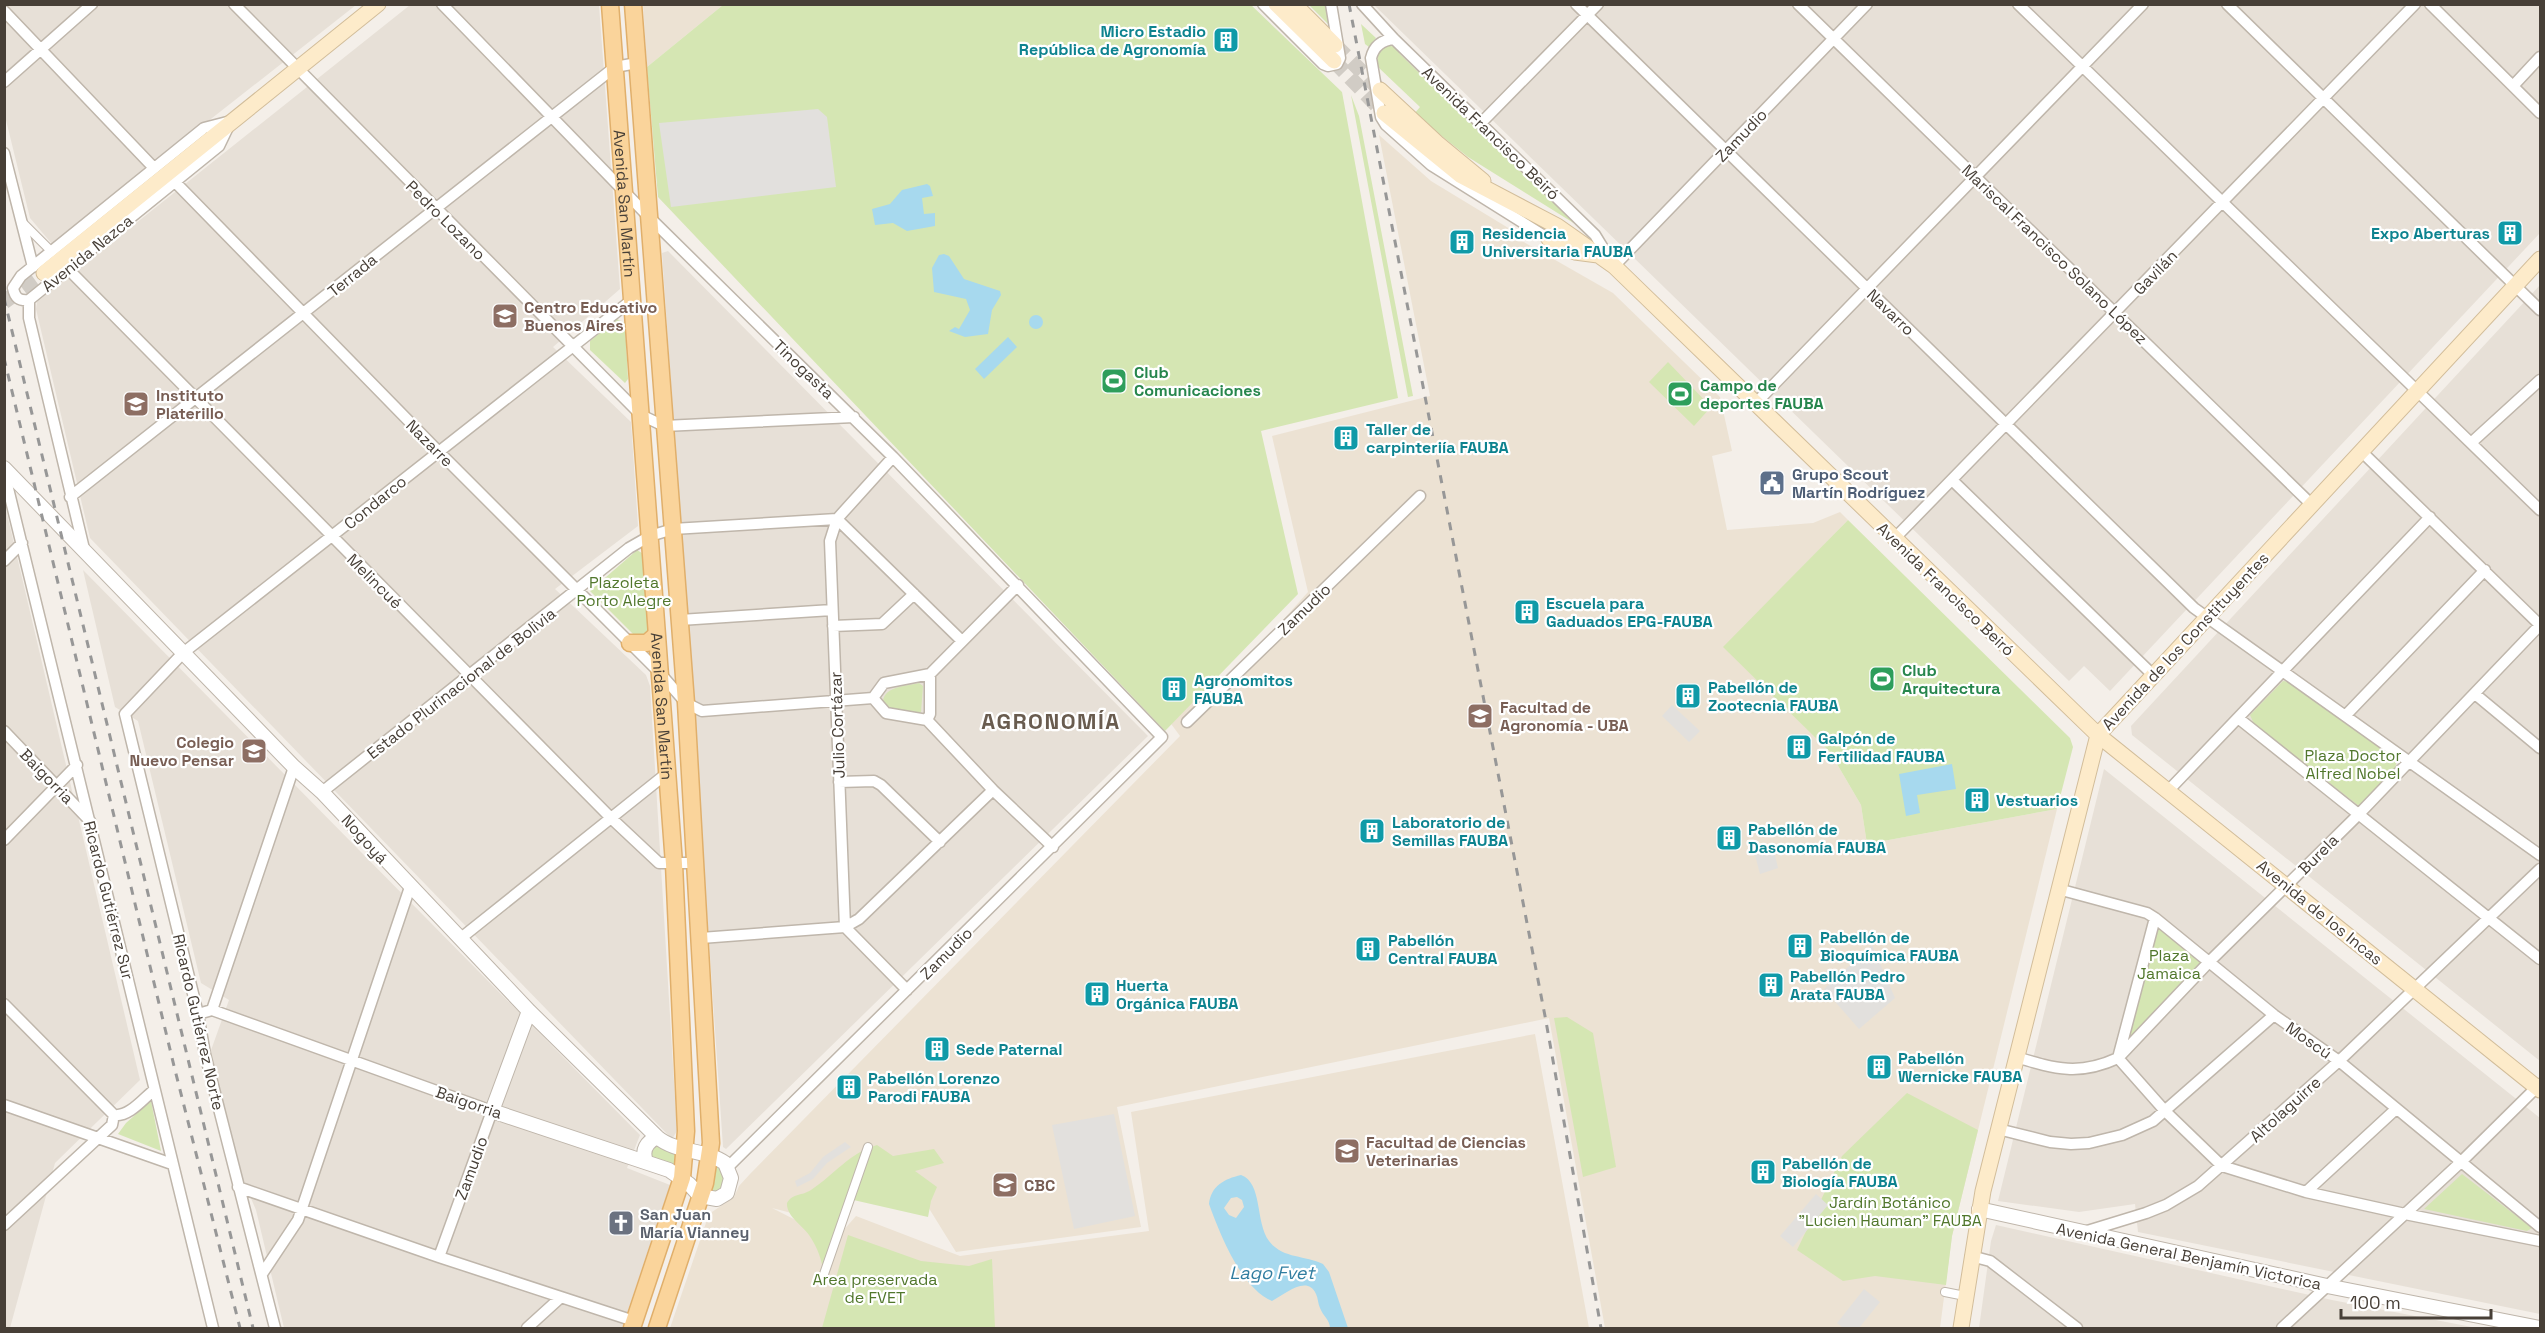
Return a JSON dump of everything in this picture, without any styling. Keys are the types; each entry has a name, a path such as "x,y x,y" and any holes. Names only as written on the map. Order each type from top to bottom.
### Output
{"main road":[{"name":"Avenida Nazca","path":"38,270 298,69 378,4"},
{"name":"Avenida San Martín","path":"610,4 674,864 686,1149 682,1178 633,1325"},
{"name":"Avenida San Martín","path":"633,4 686,703 701,938 710,1155 700,1196 657,1329"},
{"path":"1276,4 1334,61"},
{"path":"1294,4 1335,45"},
{"path":"1380,90 1437,143 1504,198"},
{"path":"1384,112 1454,170 1504,198"},
{"name":"Avenida Francisco Beiró","path":"1504,198 1557,226 1614,266 2098,735"},
{"path":"1550,238 1575,252 1601,255"},
{"name":"Avenida de los Constituyentes","path":"1961,1329 1979,1209 2098,735 2541,259"},
{"path":"630,643 647,643 656,635"},
{"name":"Avenida de los Incas","path":"2098,735 2540,1087"}],"street":[{"path":"4,82 92,4"},
{"name":"Pedro Lozano","path":"234,4 641,415 664,426"},
{"name":"Tinogasta","path":"442,4 649,217 854,417 1162,737"},
{"path":"1263,4 1323,64 1328,66 1337,64 1340,58 1331,4"},
{"name":"Avenida Francisco Beiró","path":"1362,4 1394,39 1595,235 1603,244 1614,266"},
{"name":"Navarro","path":"1576,4 2194,608 2541,855"},
{"path":"1481,123 1598,4"},
{"name":"Mariscal Francisco Solano López","path":"1798,4 2312,505"},
{"name":"Zamudio","path":"1614,266 1867,4"},
{"path":"2018,4 2541,510"},
{"path":"1755,404 2143,4"},
{"path":"2227,4 2541,310"},
{"name":"Gavilán","path":"1894,539 2415,4"},
{"path":"2430,4 2541,113"},
{"path":"4,11 154,168"},
{"path":"1394,39 1382,42 1374,50 1371,58 1381,117 1386,125 1431,165 1550,238"},
{"path":"2513,86 2541,57"},
{"name":"Terrada","path":"70,497 615,67 637,63"},
{"name":"Avenida Nazca","path":"231,121 219,146 68,269 29,300 19,300 15,296 13,288 16,282 38,270 52,252 154,168 204,128 231,121"},
{"path":"4,153 21,221 38,270"},
{"name":"Nazarre","path":"175,182 630,643 686,703"},
{"path":"21,221 52,252"},
{"name":"Melincué","path":"68,269 611,818 659,863 696,863"},
{"name":"Condarco","path":"125,714 183,653 633,299"},
{"path":"29,300 29,318 84,550"},
{"path":"2472,442 2541,380"},
{"path":"664,426 854,417"},
{"path":"2362,452 2541,625"},
{"name":"Julio Cortázar","path":"845,927 830,541 837,519 893,457"},
{"name":"Ricardo Gutiérrez Sur","path":"4,470 213,1329"},
{"name":"Nogoyá","path":"4,470 294,767 322,792 529,1011 657,1137 669,1145 718,1158 728,1167"},
{"path":"1952,480 2152,675"},
{"name":"Zamudio","path":"1188,722 1420,496"},
{"path":"2168,791 2430,517"},
{"path":"837,519 962,641"},
{"name":"Estado Plurinacional de Bolivia","path":"322,792 629,548 650,536 673,529 837,519"},
{"path":"4,561 22,543"},
{"path":"2346,715 2485,570"},
{"path":"686,703 702,711 873,698 884,683 930,674 1018,585"},
{"path":"833,626 882,624 914,594"},
{"path":"680,620 832,610"},
{"name":"Burela","path":"2016,1057 2060,1070 2103,1065 2118,1058 2210,961 2359,814 2541,625"},
{"path":"927,720 930,714 930,674"},
{"path":"2475,694 2541,748"},
{"path":"873,698 886,713 927,720 993,790 1053,847"},
{"name":"Ricardo Gutiérrez Norte","path":"125,714 198,1014 205,1054 275,1329"},
{"path":"2238,718 2541,959"},
{"name":"Baigorria","path":"4,731 90,821"},
{"name":"Zamudio","path":"728,1167 1162,737"},
{"path":"4,840 77,765"},
{"path":"198,1014 212,1010 294,767"},
{"path":"461,938 666,774"},
{"path":"839,782 874,781 881,785 940,842"},
{"path":"701,938 845,927 859,918 993,790"},
{"name":"Altolaguirre","path":"2081,1232 2166,1205 2198,1186 2339,1061 2541,869"},
{"path":"262,1274 298,1220 410,887"},
{"name":"Moscú","path":"2058,889 2147,913 2155,918 2274,1015 2339,1061 2541,1227"},
{"path":"2155,918 2118,1058 2165,1111 2222,1166 2306,1192 2541,1241"},
{"path":"845,927 907,990"},
{"path":"4,1004 114,1115 120,1116 127,1113 154,1090"},
{"name":"Baigorria","path":"212,1010 492,1111 646,1161 682,1178 700,1196"},
{"name":"Zamudio","path":"439,1257 529,1011"},
{"path":"1998,1129 2050,1142 2089,1143 2138,1129 2165,1111 2274,1015"},
{"path":"2282,1329 2540,1087"},
{"path":"4,1105 172,1164"},
{"path":"2306,1192 2396,1108"},
{"path":"4,1225 112,1125 114,1115"},
{"path":"646,1161 644,1155 646,1146 657,1137"},
{"path":"824,1274 868,1147"},
{"path":"700,1196 717,1199 729,1188 731,1178 728,1167"},
{"path":"238,1187 633,1325"},
{"name":"Avenida General Benjamín Victorica","path":"1979,1209 2327,1286 2541,1328"},
{"path":"1971,1256 1990,1261 2078,1329"},
{"path":"1945,1292 1965,1296"},
{"path":"527,1329 560,1298"}],"shaded area":[{"path":"643,4 723,5 647,67"},
{"path":"4,5 356,5 52,244 30,218 5,116"},
{"path":"410,5 599,5 620,289 553,347 631,422 638,526 555,589 646,675 650,686 677,1131 672,1139 90,538 36,309 37,302"},
{"path":"1374,5 2540,5 2540,233 2110,691 2084,666 2069,681"},
{"path":"818,109 827,117 836,187 671,207 659,123"},
{"name":"Facultad de Agronomía - UBA","path":"1379,135 1431,181 1510,229 1508,233 1613,293 1720,397 1732,451 1712,456 1727,530 1813,523 1840,512 1848,520 1724,647 1830,752 1861,805 1867,844 2057,809 1952,1236 1940,1328 1605,1328 1549,1018 1117,1107 1141,1227 956,1252 899,1160 803,1216 772,1208 835,1240 856,1216 960,1256 1149,1231 1131,1112 1535,1034 1589,1328 670,1328 709,1214 734,1197 739,1186 750,1174 1180,736 1146,690 1181,659 1214,697 1308,592 1272,436 1430,396"},
{"path":"668,251 1148,736 726,1149 723,1147 662,253"},
{"path":"2540,285 2540,1061 2132,735 2131,726"},
{"path":"4,501 140,1080 55,1163 10,1328 4,1328"},
{"path":"83,570 640,1135 627,1168 670,1185 622,1328 284,1328 256,1210 240,1173 210,1053 229,1000 201,983 138,721 115,707"},
{"path":"1672,705 1700,731 1689,742 1662,716"},
{"path":"2104,769 2540,1118 2540,1314 2138,1232 2135,1204 2079,1212 1998,1201"},
{"path":"1774,851 1778,868 1760,874 1755,855"},
{"path":"1872,945 1895,998 1859,1029 1824,989"},
{"path":"1114,1114 1135,1216 1074,1229 1052,1125"},
{"path":"845,1142 851,1147 827,1163 813,1179 797,1187 795,1181 810,1173 823,1157"},
{"path":"1816,1194 1828,1205 1793,1247 1780,1236"},
{"path":"1996,1225 2332,1300 2477,1328 1979,1328 1991,1241"},
{"path":"1864,1289 1880,1302 1859,1328 1843,1328 1837,1323"}],"green space":[{"name":"Club Comunicaciones","path":"1250,4 1342,92 1398,398 1261,431 1298,594 1165,731 658,197 647,67 723,5"},
{"path":"1309,5 1325,5 1330,26"},
{"path":"1361,24 1376,38 1369,47 1365,44"},
{"path":"1389,45 1401,50 1399,53 1454,107 1457,105 1535,185 1537,182 1580,227 1468,157 1414,114 1420,107 1378,67 1379,53"},
{"path":"1351,95 1359,116 1413,396 1408,397"},
{"path":"617,319 625,323 628,379 625,383 590,350 590,341"},
{"name":"Campo de deportes FAUBA","path":"1668,362 1711,407 1694,426 1649,382"},
{"name":"Club Arquitectura","path":"1848,520 2070,738 2073,747 2057,809 1867,844 1861,805 1830,752 1723,647"},
{"name":"Plazoleta Porto Alegre","path":"637,550 645,555 652,632 648,637 634,635 590,591"},
{"name":"Plaza Doctor Alfred Nobel","path":"2283,681 2291,682 2397,760 2395,768 2359,806 2254,724 2250,715"},
{"path":"919,683 923,686 921,712 895,710 883,701 888,692 892,690"},
{"name":"Plaza Jamaica","path":"2155,925 2202,963 2124,1046"},
{"path":"1567,1017 1593,1033 1616,1167 1583,1177 1554,1018"},
{"name":"Jardín Botánico \"Lucien Hauman\" FAUBA","path":"1907,1093 1978,1130 1952,1236 1946,1285 1875,1276 1843,1281 1797,1250 1842,1156"},
{"path":"151,1101 161,1151 118,1134 126,1123"},
{"path":"654,1144 678,1153 676,1166 649,1156"},
{"path":"877,1145 893,1156 934,1149 944,1163 915,1171 937,1187 928,1217 849,1199 824,1274 813,1242 789,1213 787,1203 792,1198 811,1190 858,1153"},
{"path":"713,1161 723,1170 725,1183 716,1191 705,1191"},
{"path":"2462,1174 2532,1228 2527,1231 2424,1209"},
{"name":"Area preservada de FVET","path":"848,1235 921,1261 969,1266 992,1259 995,1328 822,1328"}],"water":[{"path":"927,184 933,196 922,198 924,214 935,213 935,226 907,231 893,223 875,225 872,209 890,204 902,190"},
{"path":"939,255 949,256 964,279 1000,291 1001,295 992,310 988,334 965,337 949,331 955,327 959,329 970,310 966,299 934,292 932,268"},
{"path":"1036,315 1041,317 1043,322 1041,327 1036,329 1031,327 1029,322 1031,317"},
{"path":"1008,337 1017,347 984,379 975,369"},
{"path":"1952,764 1956,789 1917,795 1920,813 1906,816 1899,774"},
{"name":"Lago Fvet","path":"1241,1175 1253,1186 1262,1224 1269,1241 1287,1254 1323,1264 1329,1272 1348,1328 1330,1328 1312,1288 1301,1286 1272,1301 1251,1285 1241,1273 1219,1230 1209,1204 1212,1192 1219,1184","holes":["1237,1197 1242,1200 1244,1207 1236,1218 1229,1215 1224,1208 1231,1198"]}],"tunnel":[{"path":"1335,45 1380,90"},
{"path":"1334,61 1384,113"},
{"path":"4,302 44,273"}],"railway":[{"path":"1349,4 1545,1016 1601,1328"},
{"path":"4,298 253,1328"},
{"path":"4,358 174,1066 240,1328"}],"place":[{"name":"Micro Estadio República de Agronomía","path":"1226,40"},
{"name":"Expo Aberturas","path":"2510,233"},
{"name":"Residencia Universitaria FAUBA","path":"1462,242"},
{"name":"Centro Educativo Buenos Aires","path":"505,316"},
{"name":"Club Comunicaciones","path":"1114,381"},
{"name":"Campo de deportes FAUBA","path":"1680,394"},
{"name":"Instituto Platerillo","path":"136,404"},
{"name":"Taller de carpinteriía FAUBA","path":"1346,438"},
{"name":"Grupo Scout Martín Rodríguez","path":"1772,483"},
{"name":"Escuela para Gaduados EPG-FAUBA","path":"1527,612"},
{"name":"Club Arquitectura","path":"1882,679"},
{"name":"Agronomitos FAUBA","path":"1174,689"},
{"name":"Pabellón de Zootecnia FAUBA","path":"1688,696"},
{"name":"Facultad de Agronomía - UBA","path":"1480,716"},
{"name":"Galpón de Fertilidad FAUBA","path":"1799,747"},
{"name":"Colegio Nuevo Pensar","path":"254,751"},
{"name":"Vestuarios","path":"1977,800"},
{"name":"Laboratorio de Semillas FAUBA","path":"1372,831"},
{"name":"Pabellón de Dasonomía FAUBA","path":"1729,838"},
{"name":"Pabellón de Bioquímica FAUBA","path":"1800,946"},
{"name":"Pabellón Central FAUBA","path":"1368,949"},
{"name":"Pabellón Pedro Arata FAUBA","path":"1771,985"},
{"name":"Huerta Orgánica FAUBA","path":"1097,994"},
{"name":"Sede Paternal","path":"937,1049"},
{"name":"Pabellón Wernicke FAUBA","path":"1879,1067"},
{"name":"Pabellón Lorenzo Parodi FAUBA","path":"849,1087"},
{"name":"Facultad de Ciencias Veterinarias","path":"1347,1151"},
{"name":"Pabellón de Biología FAUBA","path":"1763,1172"},
{"name":"CBC","path":"1005,1185"},
{"name":"San Juan María Vianney","path":"621,1223"}],"district":[{"name":"AGRONOMÍA","path":"1051,721"}]}
